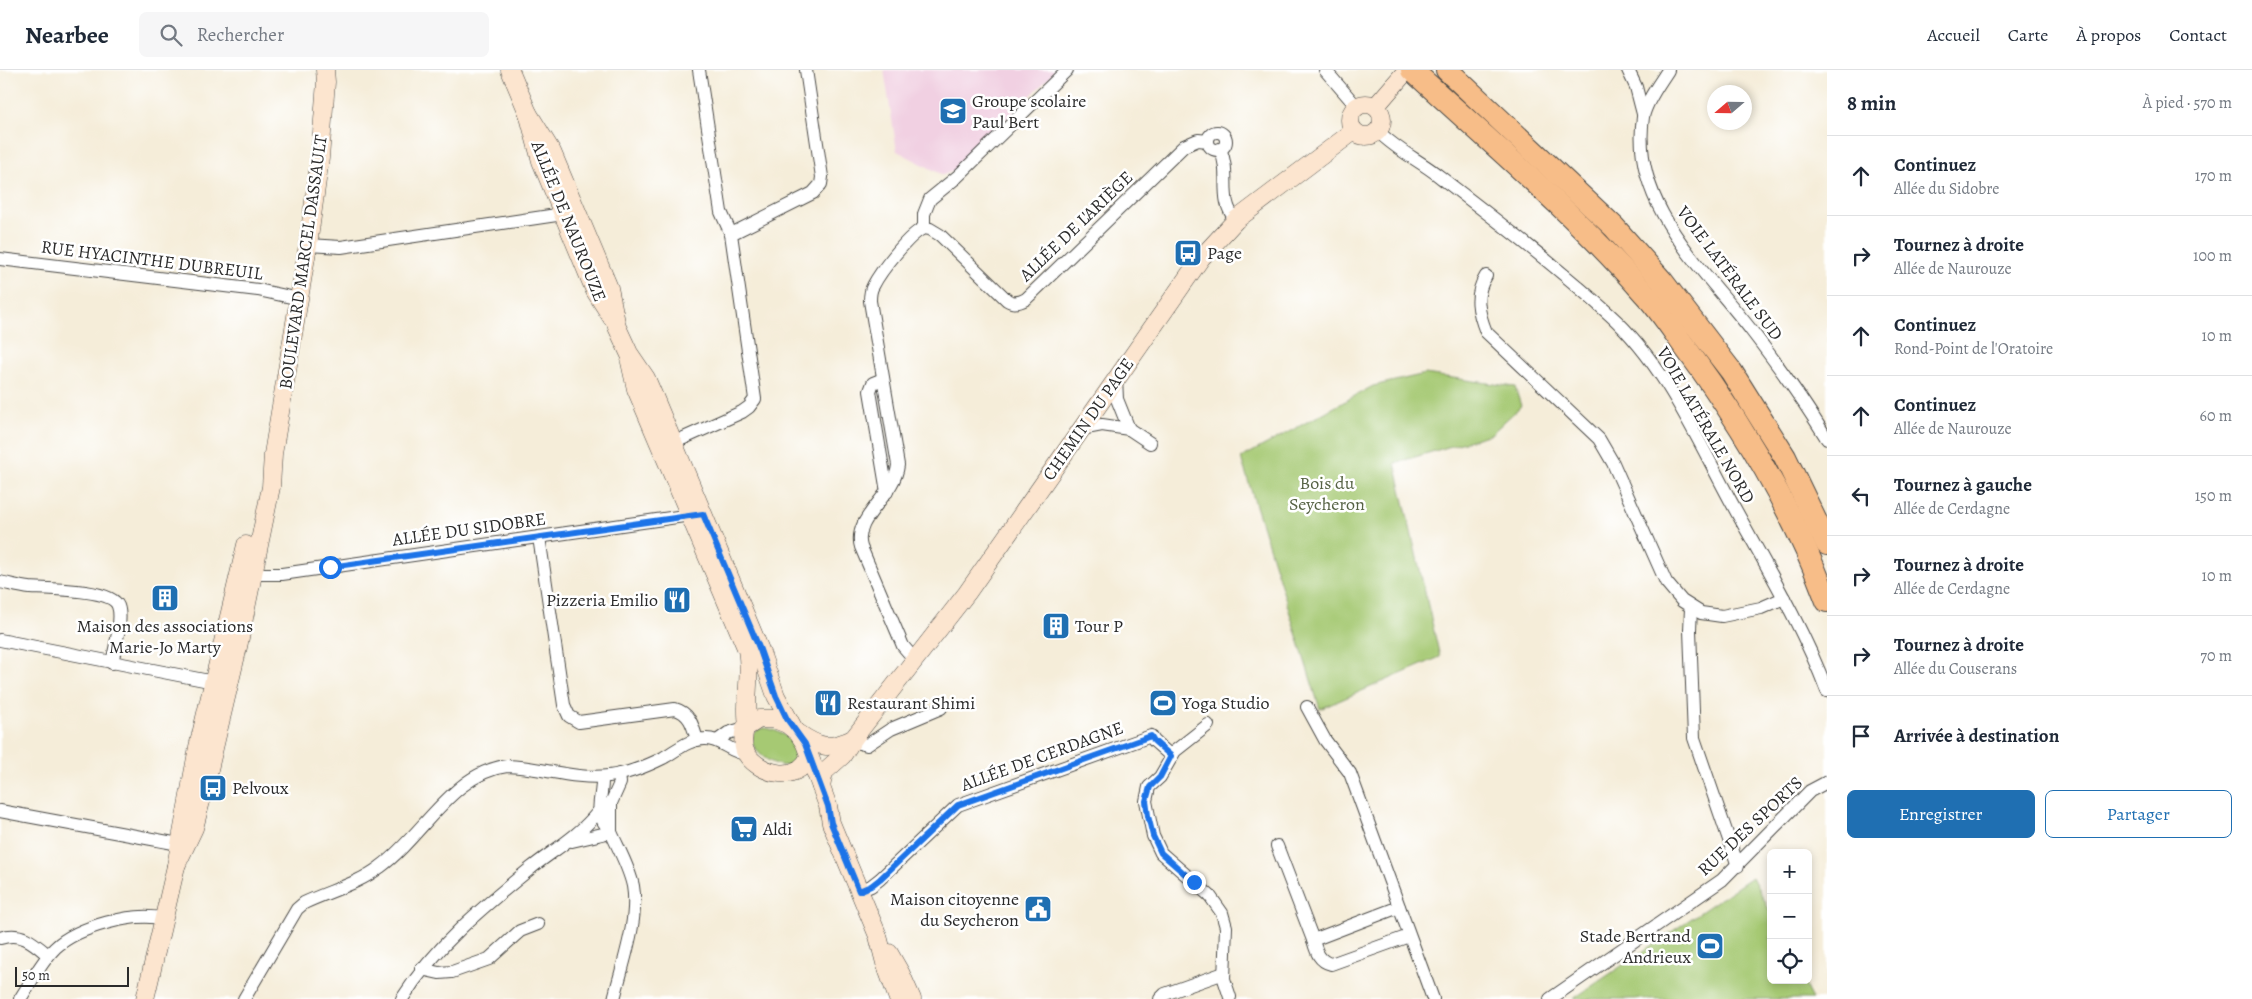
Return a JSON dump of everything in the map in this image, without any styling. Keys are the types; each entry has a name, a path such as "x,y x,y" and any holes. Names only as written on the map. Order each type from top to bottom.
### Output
{"highway":[{"path":"1412,70 1600,246 1651,302 1712,384 1763,465 1816,570 1827,601"},
{"path":"1447,70 1492,110 1614,227 1674,296 1731,371 1785,457 1827,544"}],"street":[{"name":"BOULEVARD MARCEL DASSAULT","path":"176,866 194,828 220,688 246,571 265,472 273,454 300,299 320,158 326,82 325,70"},
{"name":"ALLÉE DE NAUROUZE","path":"510,70 528,112 552,152 570,213 609,288 618,327 629,353 636,389 667,445 696,514"},
{"path":"667,445 750,408 755,400 731,234 721,212 699,70"},
{"path":"731,234 813,193 821,184 822,177 806,70"},
{"path":"915,660 903,646 860,542 861,528 887,492 870,391 873,383 883,379 870,292 908,239 924,228 924,214 930,199 957,177 1067,70"},
{"path":"1325,70 1357,107"},
{"path":"1376,106 1407,70"},
{"name":"VOIE LATÉRALE SUD","path":"1628,70 1636,87 1644,114 1642,143 1646,173 1666,221 1689,254 1781,370 1827,439"},
{"name":"VOIE LATÉRALE SUD","path":"1644,114 1668,70"},
{"path":"1366,103 1376,106 1380,110 1383,121 1378,131 1369,136 1358,134 1354,131 1351,126 1351,115 1357,107 1366,103"},
{"name":"CHEMIN DU PAGE","path":"821,787 824,772 842,756 853,739 967,593 1187,276 1212,244 1236,220 1354,131"},
{"name":"VOIE LATÉRALE NORD","path":"1378,131 1398,150 1437,174 1542,258 1608,314 1633,338 1653,364 1674,397 1784,598 1827,691"},
{"name":"ALLÉE DE L'ARIÈGE","path":"924,228 930,229 940,236 1006,300 1019,303 1026,299 1184,146 1198,140 1208,141 1208,137 1215,132 1222,134 1226,141 1220,150 1226,167 1226,202 1236,220"},
{"path":"308,245 341,247 570,213"},
{"name":"RUE HYACINTHE DUBREUIL","path":"0,258 258,290 300,299"},
{"path":"1486,276 1477,296 1486,332 1599,439 1613,463 1666,582 1676,595 1691,608 1708,615 1728,615 1761,608 1784,598"},
{"path":"1116,378 1117,398 1129,429"},
{"path":"1081,429 1102,425 1129,429 1150,443"},
{"path":"696,514 747,650 750,670 746,727 743,741 747,754 755,762 773,771 786,774 804,767 836,760"},
{"path":"696,514 760,650 776,696 805,744 804,767 807,782 831,823"},
{"name":"ALLÉE DU SIDOBRE","path":"246,571 282,574 696,514"},
{"path":"539,537 563,697 569,716 579,722 676,709 688,717 697,740"},
{"path":"0,582 28,588 63,589 106,596 113,599 117,604 119,616 112,662"},
{"path":"1691,608 1690,630 1694,738 1738,866"},
{"path":"0,640 112,662 220,688"},
{"name":"BOULEVARD MARCEL DASSAULT","path":"145,999 176,866 198,747 220,688"},
{"path":"1307,707 1325,740 1350,774 1433,999"},
{"path":"717,741 728,733 746,727 759,719 774,719 796,731 810,742 824,747 839,745 853,739 858,743 867,744 891,729 942,708"},
{"path":"1208,725 1180,746 1171,756 1160,777 1150,787 1147,796 1151,830 1161,853 1210,896 1222,913 1226,927 1224,973 1230,997"},
{"name":"ALLÉE DE CERDAGNE","path":"859,891 871,886 880,879 958,805 1151,736 1171,756"},
{"path":"244,999 297,908 304,903 360,879 379,868 391,859 473,777 494,767 507,766 581,777 602,777 651,764 697,740 710,739 717,741 732,751 747,754"},
{"path":"804,767 821,787 831,823 878,936 901,974 912,999"},
{"path":"611,832 611,803 620,783 619,774"},
{"path":"402,999 421,969 472,917 533,866 581,832 598,812 602,777"},
{"name":"RUE DES SPORTS","path":"1550,999 1695,900 1738,866 1810,791 1827,782"},
{"path":"0,811 179,844"},
{"path":"598,812 602,822 611,832 628,871 634,896 632,918 614,999"},
{"path":"570,841 611,832"},
{"path":"1276,846 1319,957 1324,962 1330,964 1409,936"},
{"path":"1313,940 1399,907"},
{"path":"20,999 48,955 67,940 110,922 147,916 164,919"},
{"path":"421,969 439,973 452,972 490,959 520,931 538,924"},
{"path":"0,938 12,935 24,937 48,955"},
{"path":"878,936 898,999"},
{"path":"1160,999 1165,994 1224,973"}],"shaded area":[{"name":"Groupe scolaire Paul Bert","path":"884,70 1057,70 953,171 943,175 897,151"}],"green space":[{"name":"Bois du Seycheron","path":"1425,374 1515,387 1521,406 1491,434 1395,463 1440,657 1320,709 1241,458 1373,386"},
{"path":"763,728 779,732 794,742 799,748 800,755 798,760 790,765 783,766 766,759 759,753 752,739 755,733"},
{"name":"Stade Bertrand Andrieux","path":"1752,877 1767,905 1767,984 1804,984 1812,999 1573,999"}],"place":[{"name":"Groupe scolaire Paul Bert","path":"953,111"},
{"name":"Page","path":"1188,253"},
{"name":"Maison des associations Marie-Jo Marty","path":"165,598"},
{"name":"Pizzeria Emilio","path":"677,600"},
{"name":"Tour P","path":"1056,626"},
{"name":"Restaurant Shimi","path":"828,703"},
{"name":"Yoga Studio","path":"1163,703"},
{"name":"Pelvoux","path":"213,788"},
{"name":"Aldi","path":"744,829"},
{"name":"Maison citoyenne du Seycheron","path":"1038,909"},
{"name":"Stade Bertrand Andrieux","path":"1710,946"}],"route":[{"path":"330,567 689,514 703,514 760,650 776,696 787,719 802,738 808,751 828,806 831,823 859,891 871,886 880,879 958,805 1151,736 1171,756 1160,777 1152,782 1147,796 1147,808 1153,836 1165,858 1194,882"}]}
